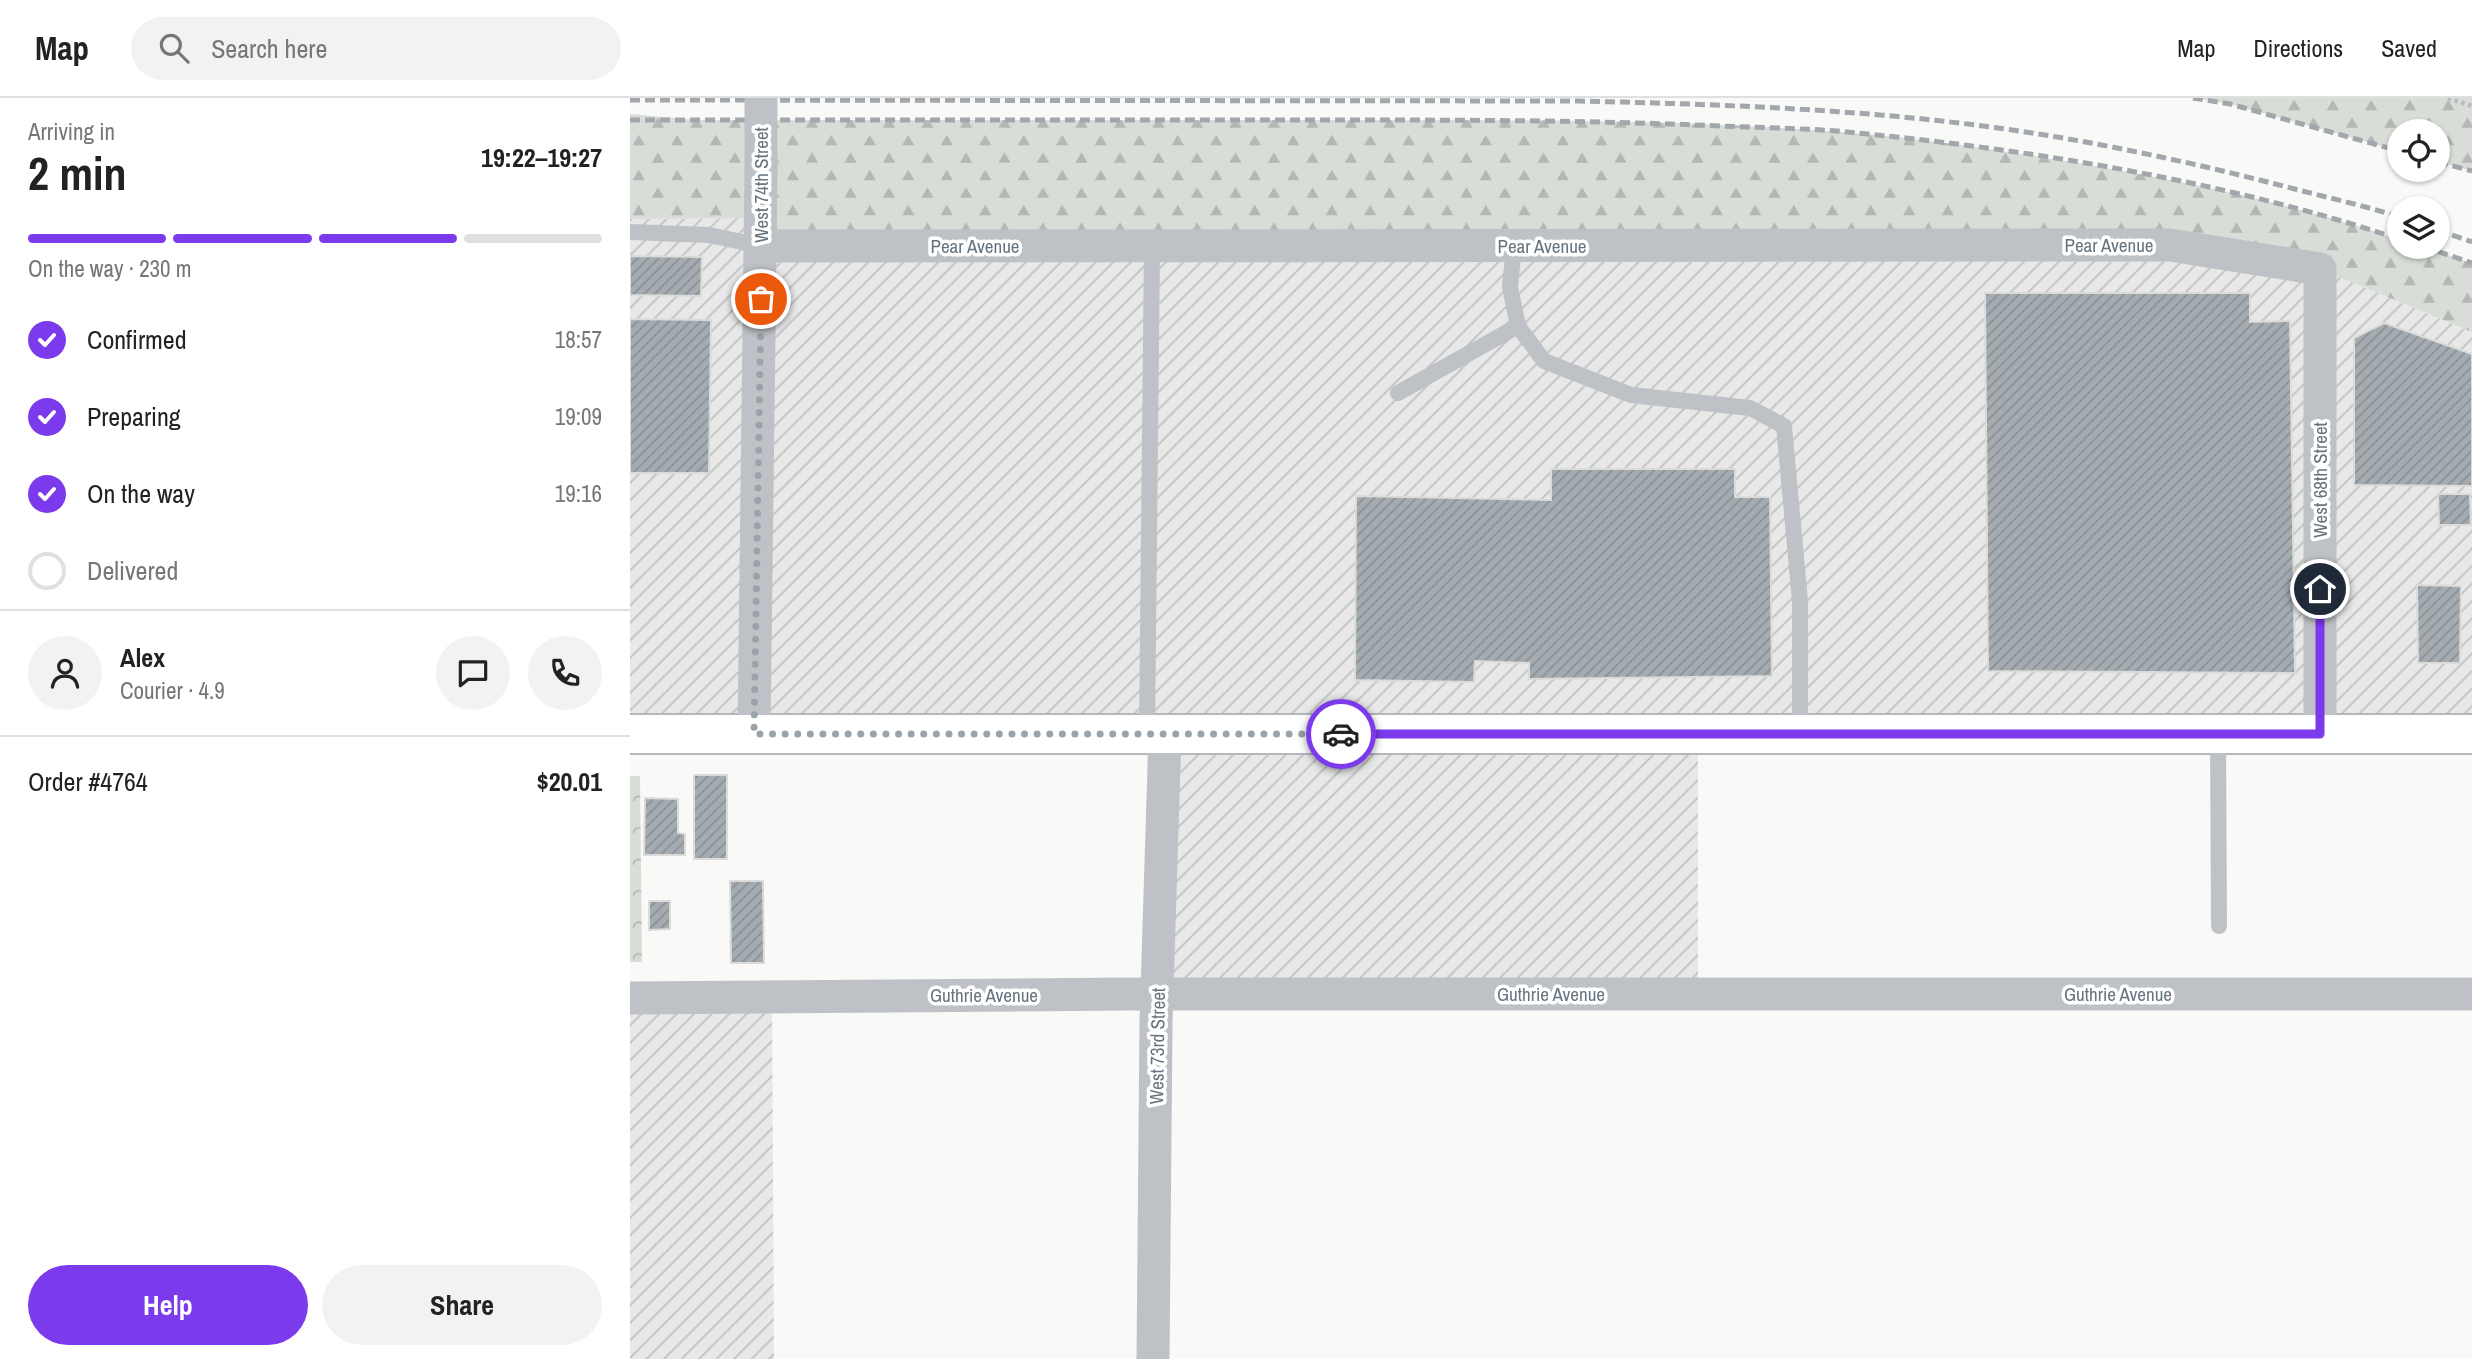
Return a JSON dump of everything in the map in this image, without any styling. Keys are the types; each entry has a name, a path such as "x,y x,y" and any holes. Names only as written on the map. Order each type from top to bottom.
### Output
{"street":[{"name":"West 74th Street","path":"754,734 761,98"},
{"name":"Pear Avenue","path":"761,246 2170,245 2320,269"},
{"name":"West 68th Street","path":"2320,269 2320,734"},
{"path":"630,734 2472,734"},
{"name":"West 73rd Street","path":"1153,1359 1157,994 1156,734"},
{"name":"Guthrie Avenue","path":"630,998 1157,994 2472,994"}],"lane":[{"path":"630,232 709,235 761,246"},
{"path":"1152,246 1156,734"},
{"path":"1514,246 1510,287 1518,326 1544,361 1631,395 1750,408 1784,426 1800,601 1800,734"},
{"path":"1398,393 1518,326"},
{"path":"2218,734 2220,926"}],"path":[{"path":"2448,98 2472,106"}],"shaded area":[{"path":"761,218 2170,245 2320,269 2472,332 2472,734 1698,734 1698,994 1157,994 1165,734 630,734 630,219"},
{"path":"772,997 774,1359 630,1359 630,998"}],"green space":[{"path":"2193,98 2472,98 2472,171 2450,165 2450,119 2387,119 2387,148 2230,104"},
{"path":"630,114 697,120 1461,120 1588,121 1779,128 1919,140 2092,165 2225,191 2356,225 2387,235 2387,259 2450,259 2450,256 2472,263 2472,332 2320,269 2170,245 761,246 761,218 630,219"},
{"path":"630,776 640,776 642,962 630,962"}],"building":[{"path":"630,256 702,257 701,296 630,295"},
{"path":"1985,293 2250,293 2250,322 2290,321 2295,673 1988,671"},
{"path":"630,319 711,320 709,473 630,473"},
{"path":"2384,323 2472,354 2472,486 2354,485 2354,338"},
{"path":"1551,469 1735,469 1735,497 1770,497 1772,676 1529,679 1529,663 1475,661 1474,682 1355,680 1356,496 1551,500"},
{"path":"2438,494 2470,494 2471,525 2439,525"},
{"path":"2417,585 2461,586 2460,663 2418,663"},
{"path":"694,775 727,775 727,859 694,859"},
{"path":"645,798 678,799 678,833 685,834 685,855 644,855"},
{"path":"730,881 763,881 764,963 731,963"},
{"path":"649,901 670,901 670,929 649,930"}],"railway":[{"path":"2193,98 2230,104 2387,148"},
{"path":"630,100 1579,101 1817,110 2001,128 2124,149 2387,214"},
{"path":"630,120 1520,121 1831,131 1985,148 2126,170 2265,200 2387,235"},
{"path":"2450,165 2472,171"},
{"path":"2450,234 2472,242"},
{"path":"2450,256 2472,263"}],"way so far":[{"path":"761,299 754,734 1341,734"}],"route":[{"path":"1341,734 2320,734 2320,589"}]}
